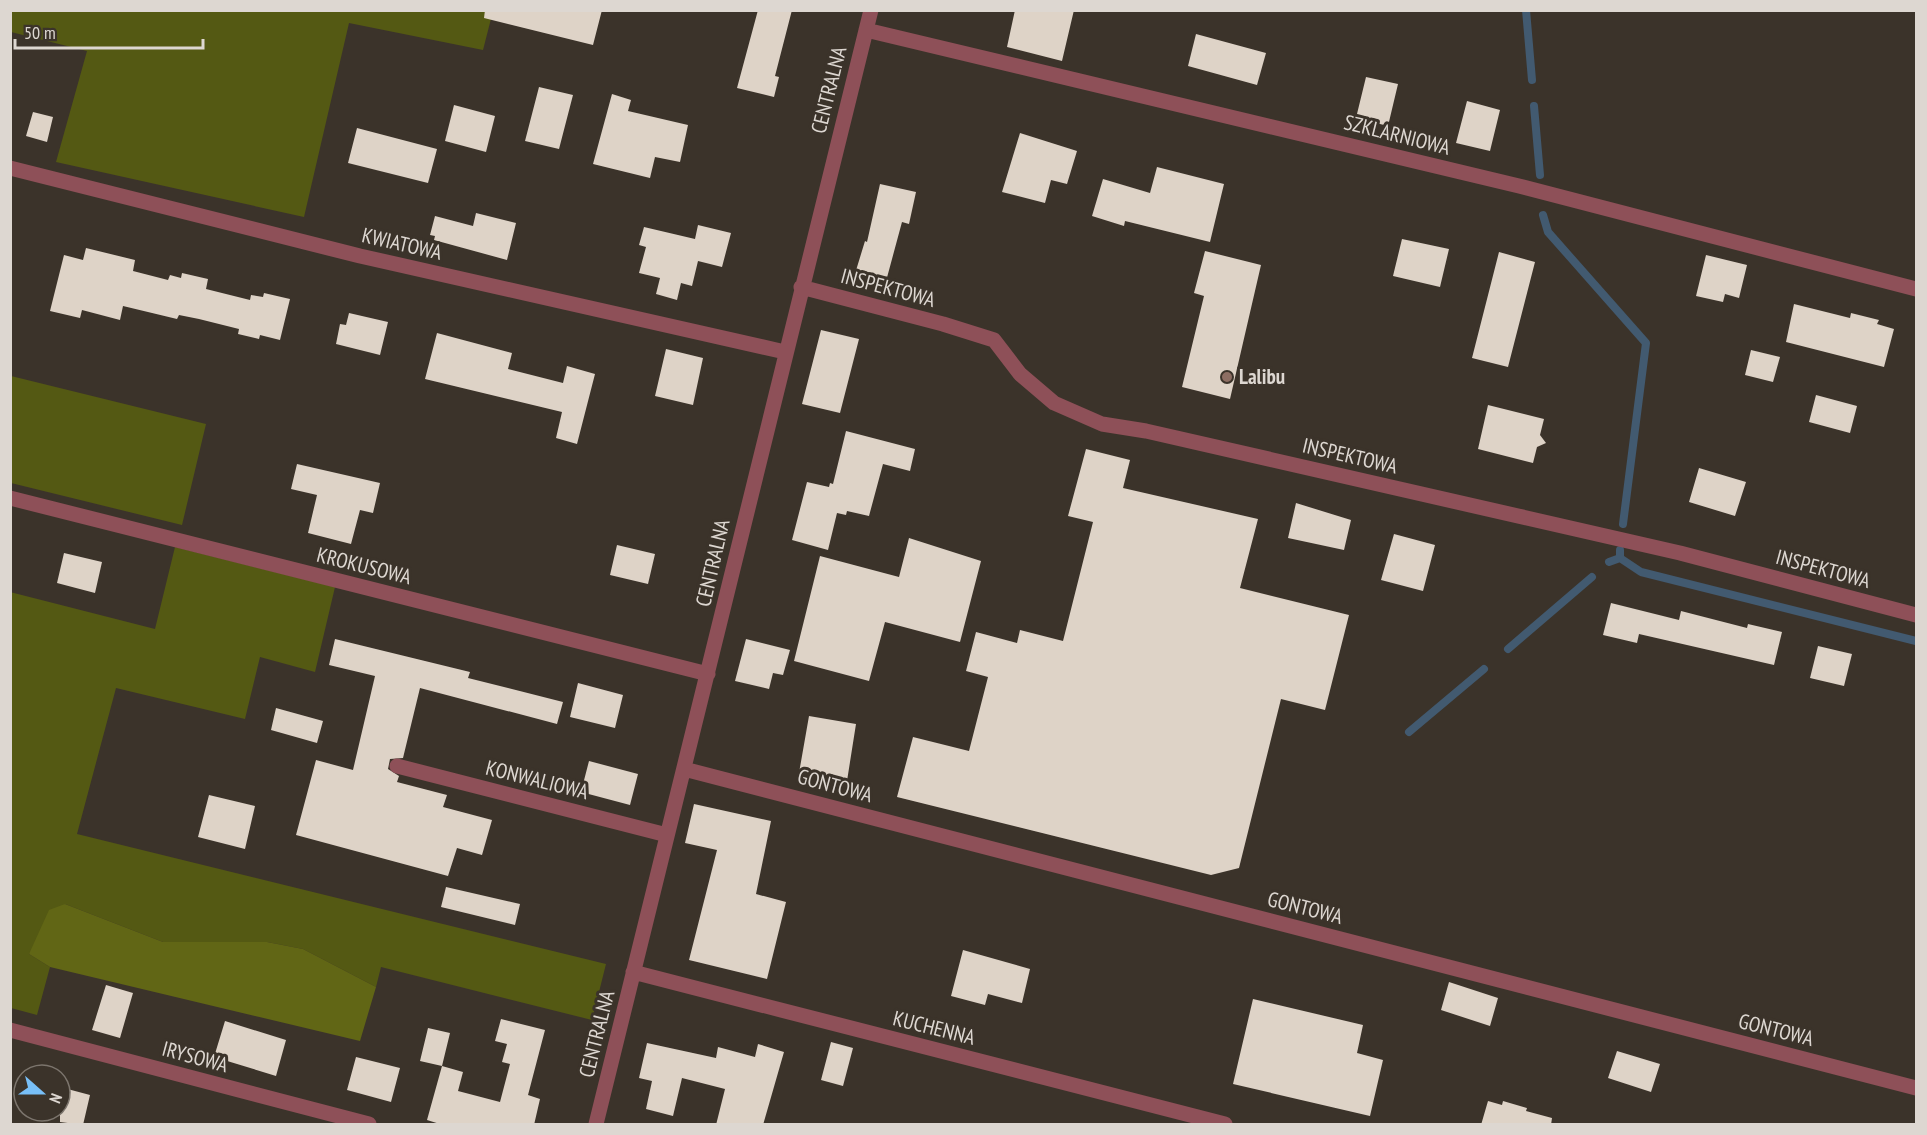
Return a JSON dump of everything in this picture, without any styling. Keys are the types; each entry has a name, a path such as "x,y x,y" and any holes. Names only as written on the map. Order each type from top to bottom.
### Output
{"street":[{"name":"CENTRALNA","path":"596,1125 871,10"},
{"name":"SZKLARNIOWA","path":"866,30 1519,186 1917,289"},
{"name":"KWIATOWA","path":"10,168 360,256 785,352"},
{"name":"INSPEKTOWA","path":"801,287 994,340 1020,374 1054,403 1102,424 1146,431 1680,553 1917,615"},
{"name":"KROKUSOWA","path":"10,498 708,674"},
{"name":"KONWALIOWA","path":"397,766 667,835"},
{"name":"GONTOWA","path":"684,769 1917,1088"},
{"name":"KUCHENNA","path":"633,972 1225,1125"},
{"name":"IRYSOWA","path":"10,1030 369,1125"}],"green space":[{"path":"11,10 493,11 483,50 349,23 304,217 56,162 87,51 11,32"},
{"path":"11,376 206,424 182,525 11,483"},
{"path":"175,547 335,587 315,672 260,657 245,719 116,688 77,834 606,964 592,1020 381,967 376,987 303,949 267,942 163,942 65,904 29,954 50,967 37,1015 11,1008 10,592 155,629"}],"shaded area":[{"path":"65,904 163,942 267,942 303,949 376,987 360,1041 50,967 29,954 49,910"}],"building":[{"path":"485,10 602,10 593,45 484,18"},
{"path":"758,10 792,10 775,76 779,77 774,97 737,88"},
{"path":"1015,10 1074,10 1062,61 1007,47"},
{"path":"1196,34 1266,53 1257,85 1188,66"},
{"path":"1366,77 1398,84 1388,126 1356,118"},
{"path":"539,87 573,95 559,149 525,141"},
{"path":"612,94 631,100 628,111 688,125 680,162 655,157 650,178 593,164"},
{"path":"1467,101 1500,110 1490,151 1456,143"},
{"path":"454,105 495,116 486,152 445,141"},
{"path":"33,112 53,117 47,142 26,136"},
{"path":"357,128 437,149 428,183 348,163"},
{"path":"1020,133 1077,151 1067,184 1051,180 1045,203 1002,192"},
{"path":"1157,167 1224,184 1210,242 1125,221 1124,226 1092,216 1103,179 1150,193"},
{"path":"880,184 916,192 909,224 902,222 885,285 854,277 865,241 867,242"},
{"path":"476,213 516,223 507,260 434,240 435,236 430,235 435,216 473,226"},
{"path":"698,225 731,233 722,267 698,261 692,286 681,283 677,300 656,294 660,278 639,273 646,247 639,245 644,227 695,239"},
{"path":"1402,239 1449,249 1440,287 1393,276"},
{"path":"86,248 135,260 133,271 168,280 170,275 181,278 182,273 208,279 206,289 250,300 251,295 263,297 264,293 290,299 280,340 260,335 259,339 238,334 239,329 199,319 179,315 177,319 123,306 120,320 82,310 80,318 50,311 64,255 83,260"},
{"path":"1205,251 1261,265 1230,399 1182,387 1204,296 1194,293"},
{"path":"1499,252 1535,262 1508,367 1472,358"},
{"path":"1706,255 1747,265 1739,298 1725,294 1723,302 1696,296"},
{"path":"1794,304 1850,318 1851,313 1879,320 1877,324 1894,329 1884,367 1786,342"},
{"path":"349,313 388,322 380,355 336,344 340,324 346,325"},
{"path":"821,330 859,339 840,413 802,404"},
{"path":"437,333 512,353 508,369 563,383 567,366 595,374 577,444 556,438 562,412 425,379"},
{"path":"666,349 703,358 693,405 655,396"},
{"path":"1751,350 1780,357 1773,382 1745,375"},
{"path":"1816,395 1857,406 1850,433 1809,422"},
{"path":"1488,405 1544,419 1540,435 1546,443 1537,447 1533,463 1478,449"},
{"path":"846,431 915,449 910,471 883,464 869,516 847,511 846,515 837,513 828,550 792,540 807,482 829,487 830,483 833,484"},
{"path":"1086,449 1130,460 1123,488 1258,519 1240,588 1349,615 1325,710 1281,699 1239,868 1211,875 897,797 913,737 969,751 988,677 966,671 976,632 1017,643 1020,630 1063,641 1093,522 1068,516"},
{"path":"297,464 380,483 373,513 360,510 351,544 308,533 317,495 291,489"},
{"path":"1699,468 1746,482 1735,516 1689,502"},
{"path":"1296,503 1351,520 1344,550 1288,538"},
{"path":"1394,534 1435,545 1423,591 1381,580"},
{"path":"909,538 981,561 960,642 885,622 869,681 794,661 820,556 899,577"},
{"path":"617,545 655,554 648,584 610,575"},
{"path":"64,553 102,562 95,593 57,583"},
{"path":"1611,603 1679,620 1681,611 1747,628 1748,624 1782,632 1774,665 1639,634 1637,643 1603,635"},
{"path":"335,639 470,672 468,678 563,702 557,724 420,688 403,758 390,759 388,769 399,776 397,782 447,795 443,807 492,820 482,855 457,848 448,876 296,835 316,760 353,770 375,676 329,665"},
{"path":"746,639 790,650 783,675 773,673 769,689 735,681"},
{"path":"1818,646 1852,654 1844,686 1810,678"},
{"path":"578,683 623,695 615,728 570,717"},
{"path":"276,708 323,721 317,743 271,730"},
{"path":"809,716 856,724 847,781 799,773"},
{"path":"589,761 638,774 630,805 581,792"},
{"path":"209,795 255,806 245,849 198,837"},
{"path":"694,804 771,821 756,894 786,902 767,979 689,960 717,850 685,843"},
{"path":"446,887 520,904 515,925 441,907"},
{"path":"963,950 1030,969 1022,1003 988,994 985,1005 951,996"},
{"path":"1449,982 1498,998 1490,1026 1441,1010"},
{"path":"106,985 133,993 120,1038 92,1030"},
{"path":"1253,999 1363,1025 1357,1053 1383,1060 1370,1116 1233,1084"},
{"path":"501,1019 545,1030 528,1095 540,1099 534,1125 443,1125 427,1120 442,1066 463,1072 458,1091 500,1102 510,1064 502,1062 507,1044 495,1041"},
{"path":"225,1021 286,1040 276,1076 214,1057"},
{"path":"428,1028 450,1033 442,1066 420,1061"},
{"path":"831,1042 853,1048 843,1086 821,1080"},
{"path":"647,1043 716,1058 718,1047 755,1057 758,1044 784,1052 763,1125 716,1125 725,1089 682,1078 673,1116 646,1109 652,1081 639,1078"},
{"path":"1617,1051 1660,1064 1651,1092 1608,1078"},
{"path":"356,1057 400,1068 391,1102 347,1090"},
{"path":"72,1090 90,1095 83,1125 68,1123 72,1123"},
{"path":"1488,1101 1502,1105 1503,1101 1527,1108 1526,1111 1552,1118 1551,1125 1481,1125"}],"waterway":[{"path":"1526,10 1532,80"},
{"path":"1534,106 1540,175"},
{"path":"1543,215 1548,232 1646,343 1623,524"},
{"path":"1609,562 1620,558 1620,550"},
{"path":"1620,558 1641,572 1916,641"},
{"path":"1508,649 1592,577"},
{"path":"1409,732 1484,669"}],"place":[{"name":"Lalibu","path":"1227,377"}]}
